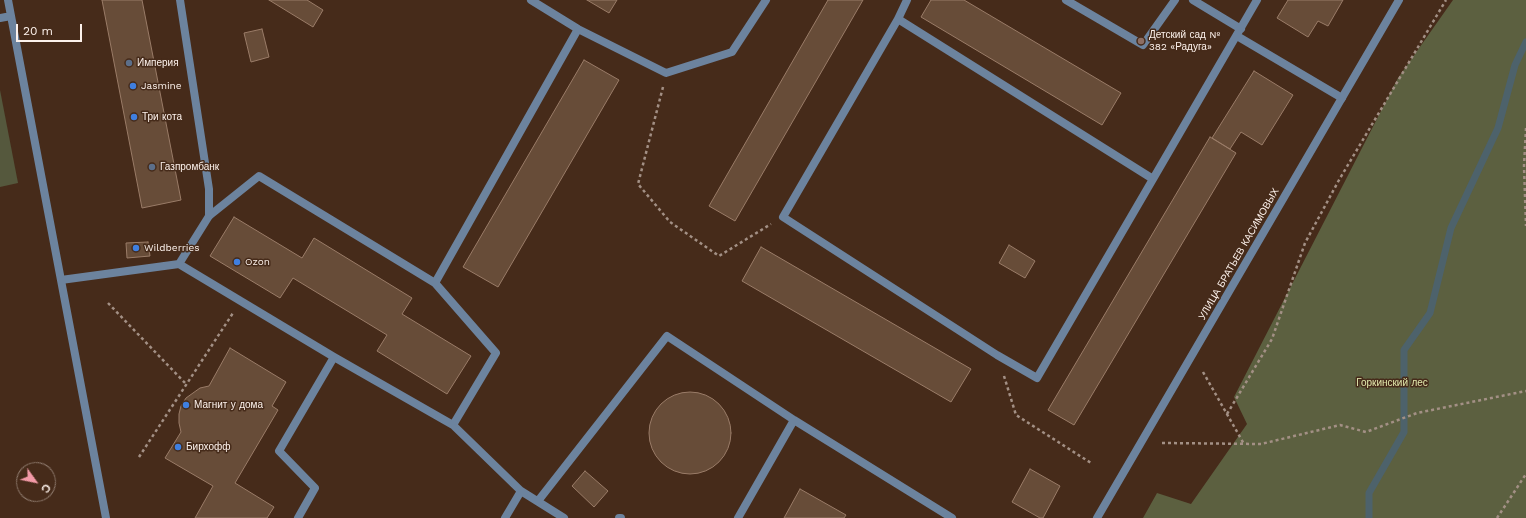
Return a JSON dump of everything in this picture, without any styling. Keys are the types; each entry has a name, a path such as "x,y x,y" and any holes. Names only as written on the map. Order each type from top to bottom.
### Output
{"street":[{"path":"8,0 106,518"},
{"path":"180,0 209,189 208,216"},
{"path":"531,0 578,29 666,73 732,52 766,0"},
{"path":"907,0 898,19 783,217 997,355 1037,378 1257,0"},
{"path":"1066,0 1143,45 1175,0"},
{"path":"1193,0 1239,32 1342,98"},
{"name":"УЛИЦА БРАТЬЕВ КАСИМОВЫХ","path":"1097,518 1399,0"},
{"path":"0,18 11,16"},
{"path":"898,19 1153,179"},
{"path":"435,283 578,29"},
{"path":"179,264 208,216 259,176 435,283 496,353 453,424"},
{"path":"61,280 179,264 334,357 453,424 521,491 564,518"},
{"path":"538,501 667,336 794,420 952,518"},
{"path":"298,518 315,488 279,451 334,357"},
{"path":"738,518 794,420"},
{"path":"505,518 521,491"}],"path":[{"path":"1227,414 1272,340 1306,243 1339,180 1446,0"},
{"path":"666,73 638,184 670,222 719,256 783,217"},
{"path":"1526,128 1524,166 1526,226"},
{"path":"139,457 240,301"},
{"path":"108,303 186,384"},
{"path":"997,355 1016,415 1091,463"},
{"path":"1203,372 1244,444"},
{"path":"1162,443 1261,444 1340,425 1366,432 1417,413 1526,391"},
{"path":"1497,518 1526,474"}],"green space":[{"name":"Горкинский лес","path":"1453,0 1526,0 1526,518 1143,518 1157,493 1191,504 1247,424 1234,397 1398,78"},
{"path":"0,90 18,183 0,187"}],"building":[{"path":"102,0 142,0 181,200 142,208"},
{"path":"269,0 307,0 323,10 313,27"},
{"path":"587,0 617,0 609,13"},
{"path":"828,0 863,0 735,221 709,206"},
{"path":"931,0 964,0 1121,93 1102,125 921,17"},
{"path":"1288,0 1343,0 1328,26 1318,21 1308,37 1277,18"},
{"path":"262,29 269,57 251,62 244,33"},
{"path":"584,60 619,80 498,287 463,267"},
{"path":"1254,71 1293,95 1262,145 1241,132 1230,149 1212,138"},
{"path":"1210,137 1236,153 1074,425 1048,410"},
{"path":"234,217 302,258 314,238 412,298 402,314 471,356 447,394 377,351 387,335 293,278 280,298 210,256"},
{"path":"148,242 150,256 127,258 126,243"},
{"path":"1009,245 1035,261 1025,278 999,263"},
{"path":"761,247 971,369 951,402 742,281"},
{"path":"230,348 286,382 272,406 278,410 235,483 274,507 267,518 195,518 213,486 165,458 181,432 179,414 181,406 186,398 200,388 209,386"},
{"path":"690,392 706,395 719,404 728,417 731,433 728,449 719,462 706,471 690,474 674,471 661,462 652,449 649,433 652,417 661,404 674,395"},
{"path":"1030,469 1060,486 1043,518 1040,518 1012,502"},
{"path":"585,471 608,491 594,507 572,486"},
{"path":"800,489 846,515 844,518 784,518"}],"waterway":[{"path":"1369,518 1369,493 1404,432 1404,350 1430,313 1451,228 1498,128 1515,65 1526,42"}],"place":[{"name":"Детский сад № 382 «Радуга»","path":"1141,41"},
{"name":"Империя","path":"129,63"},
{"name":"Jasmine","path":"133,86"},
{"name":"Три кота","path":"134,117"},
{"name":"Газпромбанк","path":"152,167"},
{"name":"Wildberries","path":"136,248"},
{"name":"Ozon","path":"237,262"},
{"name":"Магнит у дома","path":"186,405"},
{"name":"Бирхофф","path":"178,447"}]}
